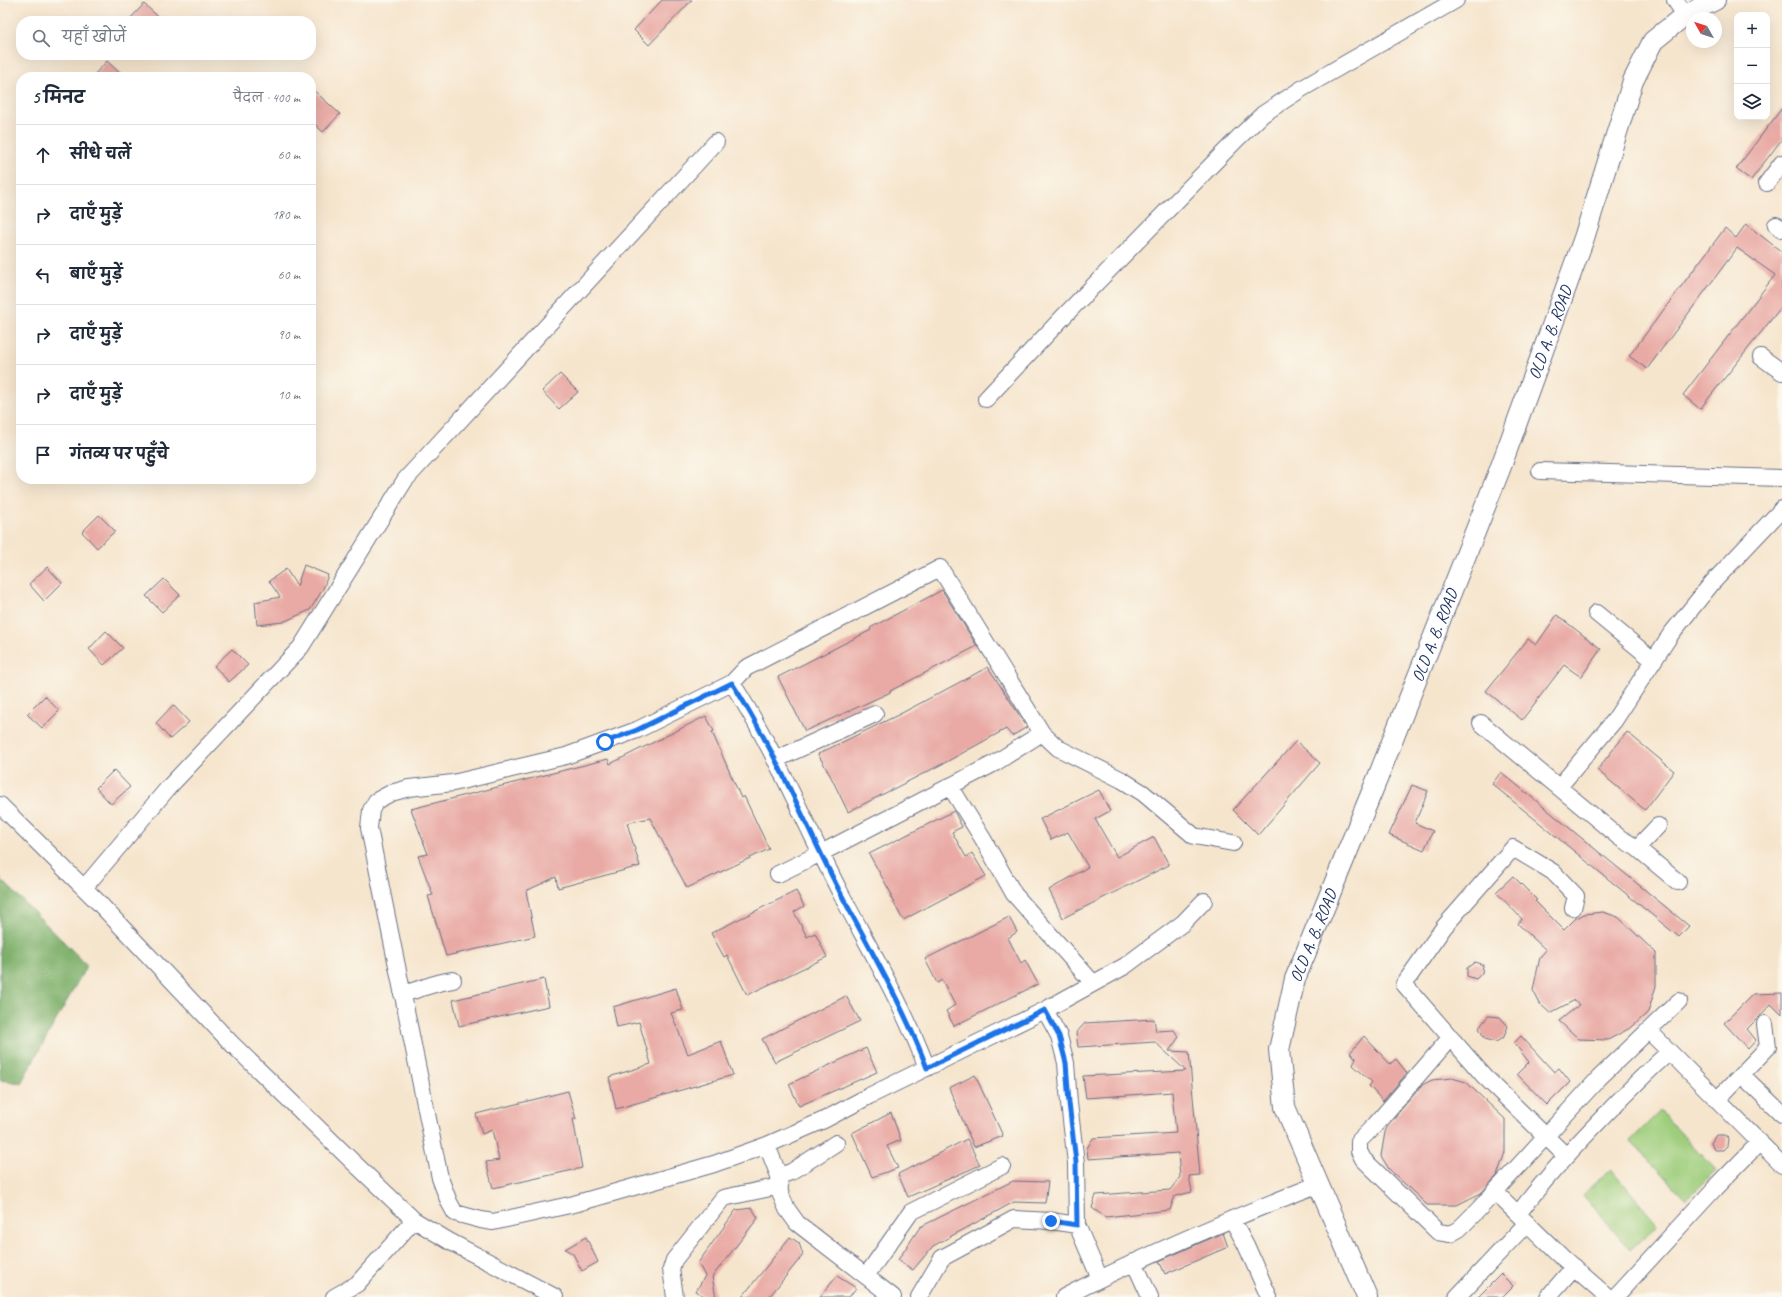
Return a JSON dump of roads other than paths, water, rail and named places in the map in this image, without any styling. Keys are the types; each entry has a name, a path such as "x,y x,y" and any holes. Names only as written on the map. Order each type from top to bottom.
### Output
{"street":[{"path":"986,399 1236,138 1263,114 1303,88 1456,0"},
{"name":"OLD A. B. ROAD","path":"1367,1297 1285,1107 1279,1050 1295,979 1378,777 1500,469 1584,238 1634,81 1653,41 1680,7 1716,0"},
{"path":"84,888 168,788 300,647 405,480 716,142"},
{"path":"1767,183 1782,163"},
{"path":"1761,357 1782,372"},
{"path":"1540,471 1782,478"},
{"path":"1559,787 1614,721 1671,634 1712,583 1782,509"},
{"path":"1204,901 1183,923 1125,966 1045,1010 869,1096 824,1120 766,1145 714,1164 574,1204 493,1222 455,1213 448,1202 440,1178 369,828 372,810 376,801 391,793 409,788 453,783 566,756 637,730 732,683 746,668 940,568 1042,733 1058,748 1122,780 1143,793 1194,836 1233,843"},
{"path":"1596,613 1653,660"},
{"path":"732,683 751,714 896,997 916,1038 927,1068"},
{"path":"775,760 875,714"},
{"path":"1481,723 1620,838 1637,848 1678,882"},
{"path":"778,874 995,763 1042,733"},
{"path":"950,786 983,839 1014,894 1093,983"},
{"path":"0,805 84,888 231,1043 414,1220 449,1241 555,1297"},
{"path":"1637,848 1658,826"},
{"path":"1566,1156 1484,1076 1404,984 1444,927 1513,848 1553,872 1576,896 1573,908"},
{"path":"402,994 423,989 443,981 453,980"},
{"path":"1451,1037 1375,1125 1359,1141 1359,1151 1363,1159 1438,1232 1450,1234 1459,1229 1599,1078 1679,1001"},
{"path":"1045,1010 1059,1036 1066,1063 1076,1162 1077,1225 1100,1279"},
{"path":"1717,1100 1742,1075 1775,1047 1765,1024"},
{"path":"1649,1031 1782,1164"},
{"path":"1457,1297 1523,1218 1541,1183 1650,1068 1669,1052"},
{"path":"1742,1075 1782,1114"},
{"path":"1615,1297 1699,1205 1760,1142"},
{"path":"675,1297 671,1269 674,1260 723,1198 779,1181 836,1143"},
{"path":"770,1153 779,1181 780,1194 797,1223 893,1297"},
{"path":"866,1276 911,1212 1002,1166"},
{"path":"1064,1297 1134,1262 1232,1219 1318,1184"},
{"path":"1494,1192 1608,1297"},
{"path":"919,1297 942,1258 1014,1219 1051,1221 1077,1225"},
{"path":"1232,1219 1246,1245 1269,1297"},
{"path":"334,1297 357,1284 414,1220"},
{"path":"1134,1262 1150,1297"},
{"path":"1548,1297 1574,1267"}]}
